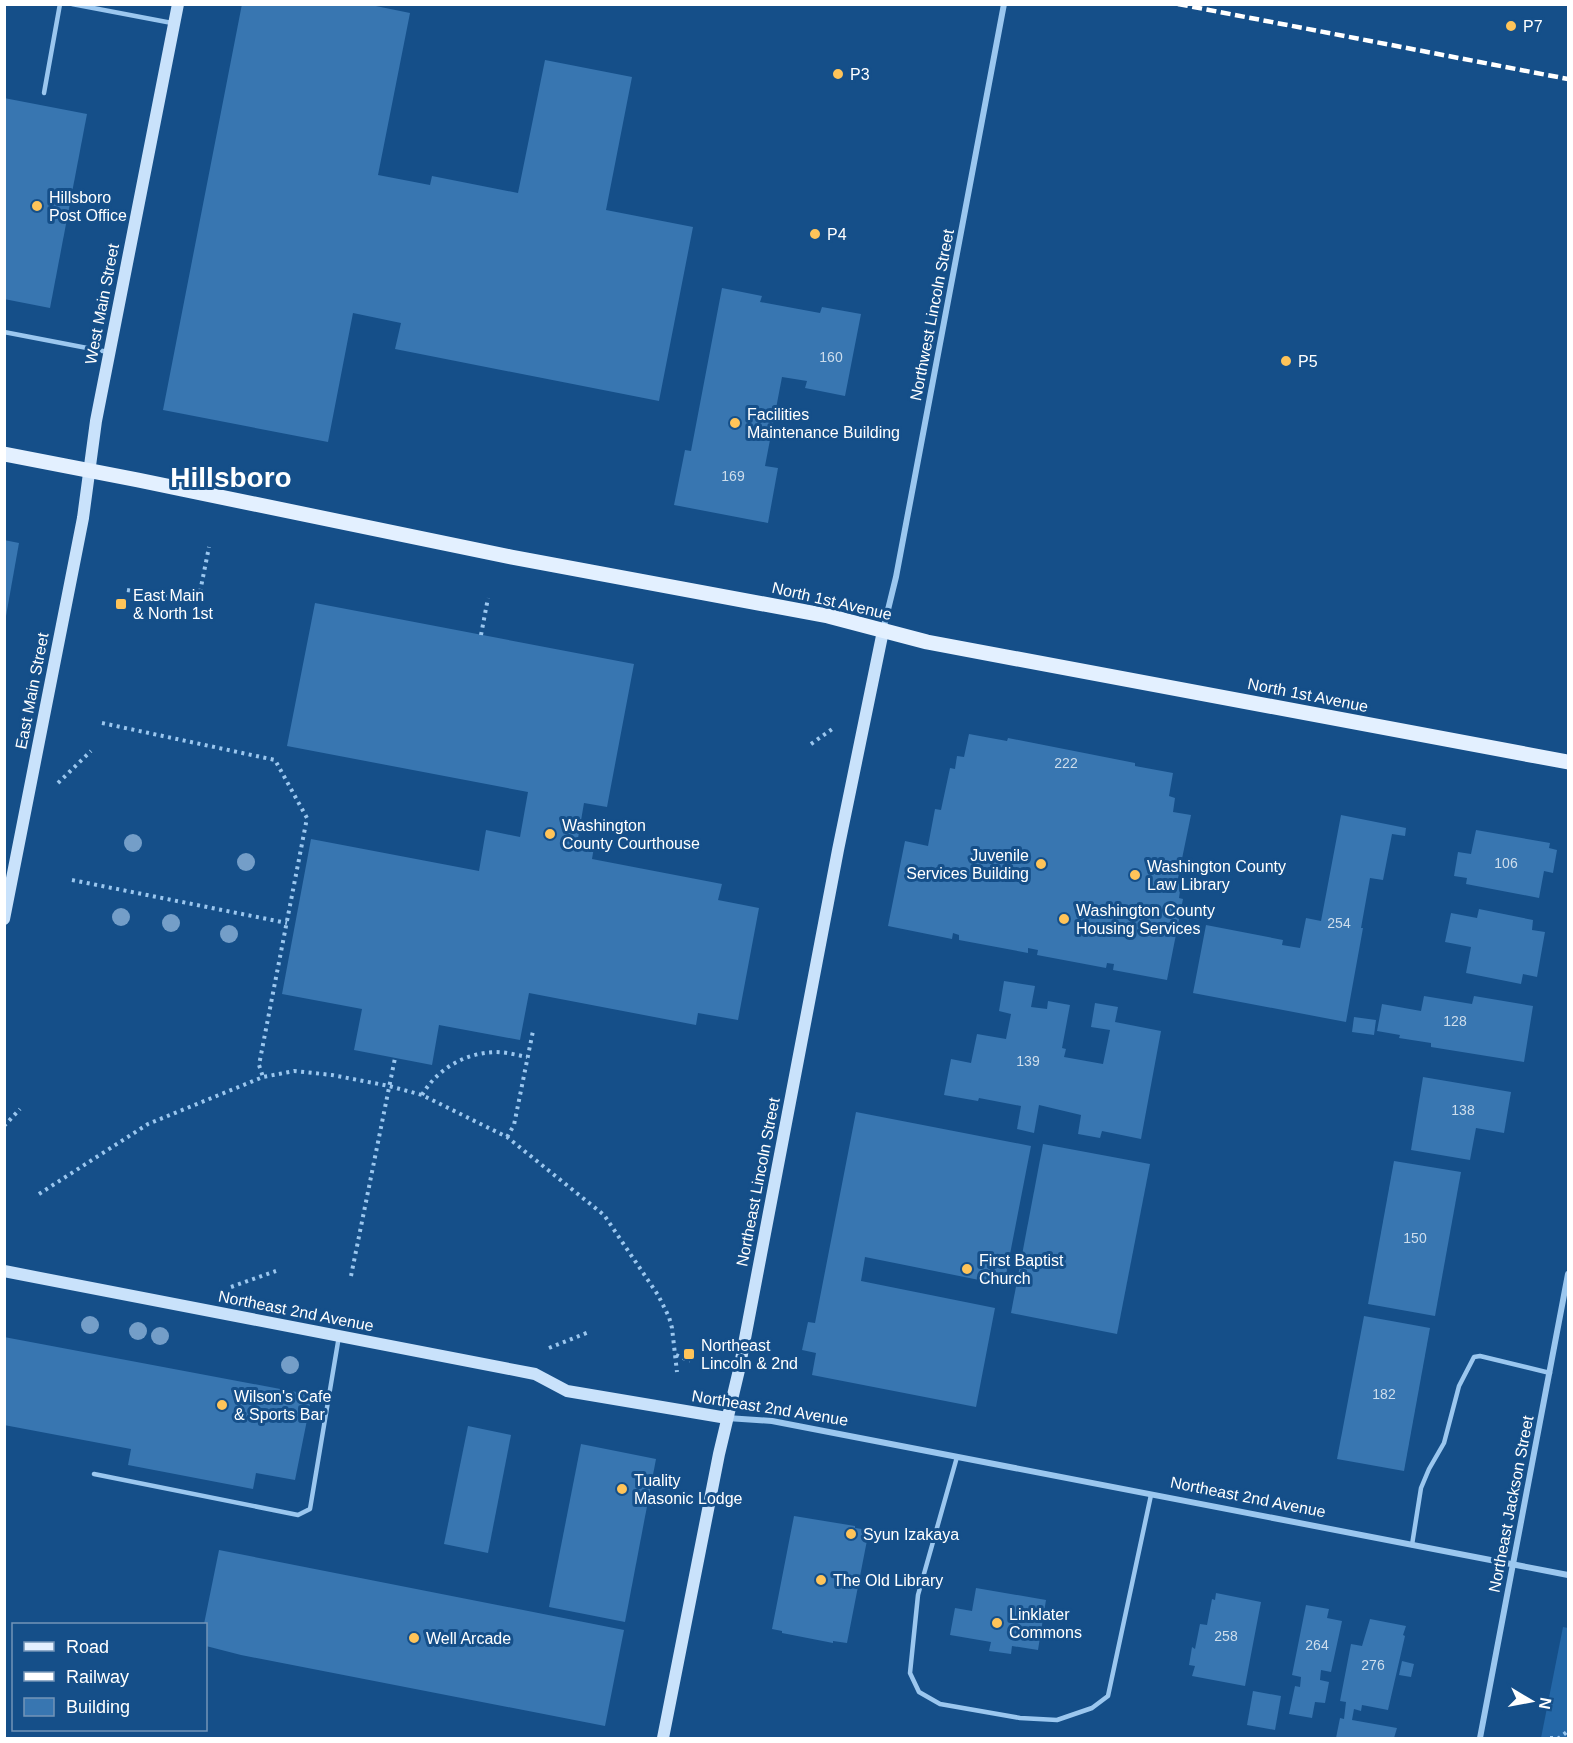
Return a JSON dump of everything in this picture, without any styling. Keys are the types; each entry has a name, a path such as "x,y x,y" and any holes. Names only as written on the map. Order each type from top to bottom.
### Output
{"main road":[{"name":"North 1st Avenue","path":"4,454 502,556 828,616 939,645 1569,762"}],"street":[{"name":"West Main Street","path":"89,470 96,422 178,4"},
{"name":"Northwest Lincoln Street","path":"883,631 896,577 1004,4"},
{"name":"East Main Street","path":"4,919 83,518 89,470"},
{"name":"Northeast Lincoln Street","path":"663,1738 727,1418 739,1370 838,850 883,631"},
{"name":"Northeast 2nd Avenue","path":"4,1271 535,1374 567,1391 727,1418 772,1421 1569,1575"},
{"name":"Northeast Jackson Street","path":"1480,1738 1569,1274"}],"lane":[{"path":"44,93 60,4"},
{"path":"72,4 175,23"},
{"path":"4,332 110,352"},
{"path":"94,1474 298,1515 310,1509 339,1336"},
{"path":"1412,1545 1421,1488 1444,1443 1459,1386 1474,1357 1480,1356 1550,1373"},
{"path":"957,1457 918,1595 910,1673 919,1692 940,1704 1020,1718 1058,1720 1092,1708 1108,1696 1150,1495"}],"path":[{"path":"127,590 198,602 209,547"},
{"path":"481,635 488,598"},
{"path":"102,723 275,760 308,818 259,1065 262,1077"},
{"path":"812,744 835,727"},
{"path":"56,786 91,751"},
{"path":"72,880 287,922"},
{"path":"507,1137 514,1125 533,1031"},
{"path":"422,1095 429,1083 440,1073 467,1057 498,1052 527,1057"},
{"path":"351,1276 395,1059"},
{"path":"39,1194 148,1124 262,1077 294,1071 332,1075 422,1095 507,1137 604,1215 658,1295 672,1328 678,1372"},
{"path":"4,1126 20,1109"},
{"path":"231,1287 276,1271"},
{"path":"549,1348 589,1332"},
{"path":"675,1354 690,1361"},
{"path":"1550,1738 1565,1735 1569,1731"}],"shaded area":[{"path":"1563,1627 1568,1628 1568,1738 1541,1738"}],"building":[{"path":"242,4 366,4 410,13 378,175 430,185 432,176 518,193 545,60 632,77 606,210 693,227 659,401 395,349 401,323 353,313 328,442 163,410"},
{"name":"Hillsboro Post Office","path":"4,98 87,114 50,308 4,299"},
{"name":"Facilities Maintenance Building","path":"722,288 762,296 760,302 820,313 822,307 861,314 845,396 805,388 807,381 782,377 765,466 778,468 768,523 674,505 685,450 691,451"},
{"path":"4,540 19,543 6,616 4,616"},
{"name":"Washington County Courthouse","path":"315,603 634,664 607,807 584,803 577,844 594,847 592,859 722,884 718,900 759,908 738,1020 698,1013 696,1025 529,993 520,1040 439,1025 432,1065 354,1050 362,1009 282,994 311,839 479,871 486,830 520,837 528,792 287,746"},
{"name":"Juvenile Services Building","path":"969,734 1007,741 1008,738 1135,763 1135,766 1173,773 1169,796 1175,798 1173,812 1191,815 1177,883 1181,884 1179,898 1183,899 1167,980 1113,970 1114,964 1107,963 1106,968 1037,955 1038,950 1028,948 1028,953 959,940 959,935 953,933 952,939 888,926 905,841 928,846 935,809 941,810 950,768 955,769 957,756 964,757"},
{"path":"1341,815 1406,828 1405,836 1392,834 1383,880 1370,878 1346,1022 1193,993 1206,925 1283,940 1282,945 1300,948 1306,918 1321,921"},
{"path":"1476,830 1550,843 1549,848 1557,850 1553,873 1544,871 1539,898 1466,884 1467,878 1454,876 1458,852 1471,854"},
{"path":"1479,909 1533,920 1532,930 1545,932 1537,977 1523,974 1521,984 1466,973 1471,947 1445,942 1451,913 1477,918"},
{"path":"1004,981 1035,986 1031,1007 1047,1009 1048,1001 1070,1005 1062,1048 1066,1049 1064,1057 1103,1064 1110,1030 1091,1027 1095,1003 1118,1007 1115,1022 1161,1031 1141,1139 1102,1131 1100,1138 1078,1134 1081,1115 1039,1105 1034,1133 1017,1129 1021,1106 979,1098 978,1101 944,1095 951,1059 971,1063 977,1034 1006,1039 1011,1014 999,1011"},
{"path":"1424,996 1472,1004 1474,996 1533,1006 1524,1062 1431,1047 1431,1043 1399,1038 1400,1035 1377,1031 1382,1004 1421,1011"},
{"path":"1354,1017 1376,1020 1374,1035 1352,1032"},
{"path":"1423,1077 1511,1092 1504,1133 1476,1128 1470,1160 1411,1150"},
{"name":"First Baptist Church","path":"856,1112 1031,1146 1004,1285 865,1257 861,1281 995,1308 976,1407 812,1375 816,1353 802,1350 808,1322 815,1323"},
{"path":"1043,1144 1150,1164 1117,1334 1011,1313"},
{"path":"1394,1161 1461,1172 1435,1316 1368,1304"},
{"path":"1364,1316 1430,1328 1404,1471 1337,1459"},
{"path":"4,1337 312,1395 295,1480 256,1473 253,1489 128,1465 131,1449 4,1425"},
{"path":"468,1426 511,1435 488,1553 444,1544"},
{"path":"581,1444 656,1459 625,1622 549,1607"},
{"name":"The Old Library","path":"794,1516 869,1530 847,1643 833,1641 833,1643 772,1629"},
{"name":"Well Arcade","path":"219,1550 624,1630 605,1726 241,1655 207,1646 207,1623 204,1623"},
{"name":"Linklater Commons","path":"976,1588 1046,1600 1038,1650 1012,1646 1011,1654 989,1651 991,1642 950,1635 955,1608 972,1611"},
{"path":"1216,1593 1261,1602 1245,1686 1192,1676 1195,1666 1189,1665 1192,1647 1195,1649 1200,1624 1207,1625 1212,1599 1215,1600"},
{"path":"1306,1605 1329,1609 1327,1618 1342,1621 1331,1672 1321,1670 1320,1680 1329,1682 1325,1703 1315,1702 1312,1718 1289,1714 1295,1686 1300,1687 1301,1677 1292,1675"},
{"path":"1370,1619 1406,1626 1403,1635 1405,1636 1388,1710 1362,1705 1361,1711 1354,1709 1352,1720 1397,1728 1394,1738 1336,1738 1340,1718 1344,1719 1346,1702 1340,1701 1351,1644 1362,1646"},
{"path":"1402,1661 1414,1664 1411,1677 1399,1675"},
{"path":"1253,1691 1281,1696 1275,1730 1247,1725"}],"railway":[{"path":"1178,4 1568,79"}],"place":[{"name":"P7","path":"1511,26"},
{"name":"P3","path":"838,74"},
{"name":"Hillsboro Post Office","path":"37,206"},
{"name":"P4","path":"815,234"},
{"name":"P5","path":"1286,361"},
{"name":"Facilities Maintenance Building","path":"735,423"},
{"name":"East Main & North 1st","path":"121,604"},
{"name":"Washington County Courthouse","path":"550,834"},
{"name":"Juvenile Services Building","path":"1041,864"},
{"name":"Washington County Law Library","path":"1135,875"},
{"name":"Washington County Housing Services","path":"1064,919"},
{"name":"First Baptist Church","path":"967,1269"},
{"name":"Northeast Lincoln & 2nd","path":"689,1354"},
{"name":"Wilson's Cafe & Sports Bar","path":"222,1405"},
{"name":"Tuality Masonic Lodge","path":"622,1489"},
{"name":"Syun Izakaya","path":"851,1534"},
{"name":"The Old Library","path":"821,1580"},
{"name":"Linklater Commons","path":"997,1623"},
{"name":"Well Arcade","path":"414,1638"}],"district":[{"name":"Hillsboro","path":"231,477"}]}
